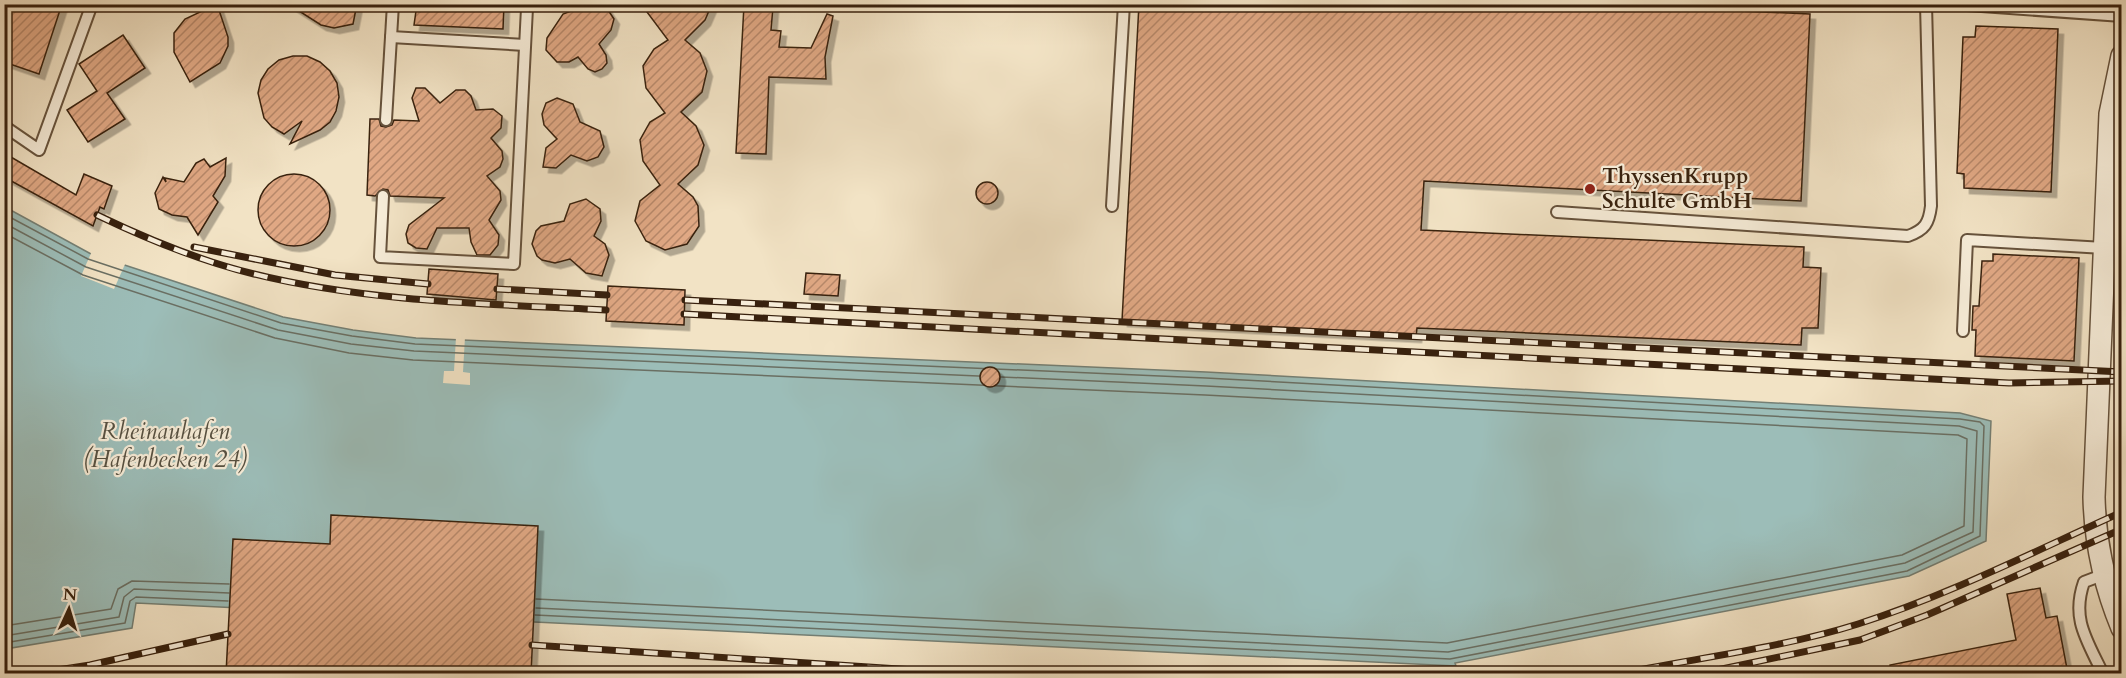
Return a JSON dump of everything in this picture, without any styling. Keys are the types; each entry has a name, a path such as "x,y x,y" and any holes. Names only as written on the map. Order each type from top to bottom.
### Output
{"street":[{"path":"2121,56 2110,114 2094,497 2095,524 2105,574 2121,628"}],"lane":[{"path":"4,126 39,150 92,4"},
{"path":"386,120 393,4"},
{"path":"383,196 380,256 514,264 527,8 525,4"},
{"path":"1112,206 1125,4"},
{"path":"1557,212 1908,236 1921,232 1929,221 1931,206 1926,4"},
{"path":"1953,4 2121,16"},
{"path":"391,37 525,45"},
{"path":"1963,331 1967,240 2104,248"},
{"path":"2103,674 2081,628 2078,600 2084,582 2105,574"}],"water":[{"name":"Rheinauhafen (Hafenbecken 24)","path":"5,207 91,254 283,317 353,330 416,338 1206,372 1960,413 1991,421 1986,541 1909,576 1455,663 1456,666 136,603 132,628 5,649"}],"pier":[{"path":"92,251 126,262 114,289 81,276"},
{"path":"456,337 465,337 463,372 470,373 470,385 443,383 444,371 454,371"}],"building":[{"path":"4,4 62,4 39,74 4,62"},
{"path":"217,4 228,37 228,46 220,63 190,82 174,52 174,33 185,19"},
{"path":"288,4 357,4 353,24 334,28 321,25"},
{"path":"417,4 504,4 503,29 414,25"},
{"path":"590,4 604,4 614,19 611,30 599,44 606,55 607,63 595,72 588,69 578,57 569,62 557,62 546,50 547,38 563,14"},
{"path":"641,4 712,4 705,20 685,40 700,53 707,71 702,92 681,112 696,126 704,145 698,165 678,184 693,197 698,206 699,226 687,244 665,250 646,241 635,221 640,201 660,185 643,161 640,140 650,122 665,113 646,88 643,66 654,49 668,40"},
{"name":"ThyssenKrupp Schulte GmbH","path":"1139,4 1574,4 1810,14 1801,201 1424,181 1421,230 1804,247 1803,267 1821,268 1818,328 1802,328 1801,345 1417,328 1416,337 1122,321"},
{"path":"744,5 773,7 771,30 781,31 779,47 811,48 827,14 833,16 825,57 826,79 769,77 766,154 736,153"},
{"path":"1976,26 2058,29 2051,192 1964,188 1964,174 1957,173 1963,37 1975,37"},
{"path":"123,35 145,68 107,93 125,119 88,142 67,110 97,91 79,64"},
{"path":"293,56 307,56 320,62 330,71 337,83 339,97 336,111 330,122 320,130 290,144 302,121 284,134 272,127 264,118 258,93 261,80 268,69 279,60"},
{"path":"416,88 425,88 440,103 456,90 465,90 471,96 476,110 493,109 502,116 501,128 491,138 502,151 503,159 500,167 487,176 500,191 501,200 489,220 499,235 498,245 490,255 477,255 471,242 469,228 437,228 427,249 416,248 408,243 406,234 409,225 444,198 390,196 388,190 383,189 375,196 367,195 370,119 379,119 381,126 386,127 392,125 394,120 419,121 412,98"},
{"path":"557,98 573,104 580,122 600,131 604,147 598,157 587,161 571,155 556,168 543,167 546,148 557,139 544,125 542,114 546,103"},
{"path":"4,153 76,195 84,174 112,186 104,209 100,207 93,226 4,177"},
{"path":"226,158 225,176 213,196 218,202 198,235 187,217 172,215 159,209 155,193 163,177 166,182 165,178 184,182 196,163 204,159 210,167"},
{"path":"287,174 301,174 320,184 330,203 330,217 320,236 301,246 287,246 268,236 258,217 258,203 268,184"},
{"path":"983,182 991,182 998,189 998,197 991,204 983,204 976,197 976,189"},
{"path":"586,199 600,209 601,221 594,236 605,244 609,255 602,276 586,273 570,259 555,263 542,260 537,256 532,244 536,231 541,226 564,221 570,204"},
{"path":"1993,254 2079,258 2074,361 1975,356 1976,330 1972,330 1973,306 1979,306 1982,261 1993,261"},
{"path":"429,269 498,274 496,300 427,294"},
{"path":"806,273 840,275 838,296 804,294"},
{"path":"608,286 685,290 684,325 606,321"},
{"path":"990,367 997,370 1000,377 997,384 990,387 983,384 980,377 983,370"},
{"path":"331,515 538,526 531,674 226,674 233,539 330,544"},
{"path":"2040,588 2046,618 2057,616 2068,674 1891,674 1890,665 2016,640 2007,594"}],"railway":[{"path":"97,215 194,256 234,269 297,283 340,291 429,300 606,310"},
{"path":"194,247 335,275 428,284"},
{"path":"497,289 607,295"},
{"path":"685,300 2122,372"},
{"path":"684,314 2009,383 2122,381"},
{"path":"1618,674 1799,640 1858,624 1959,586 2122,512"},
{"path":"1698,674 1860,640 1927,615 2122,529"},
{"path":"32,674 90,665 228,634"},
{"path":"532,645 975,674"}],"place":[{"name":"ThyssenKrupp Schulte GmbH","path":"1590,189"}]}
